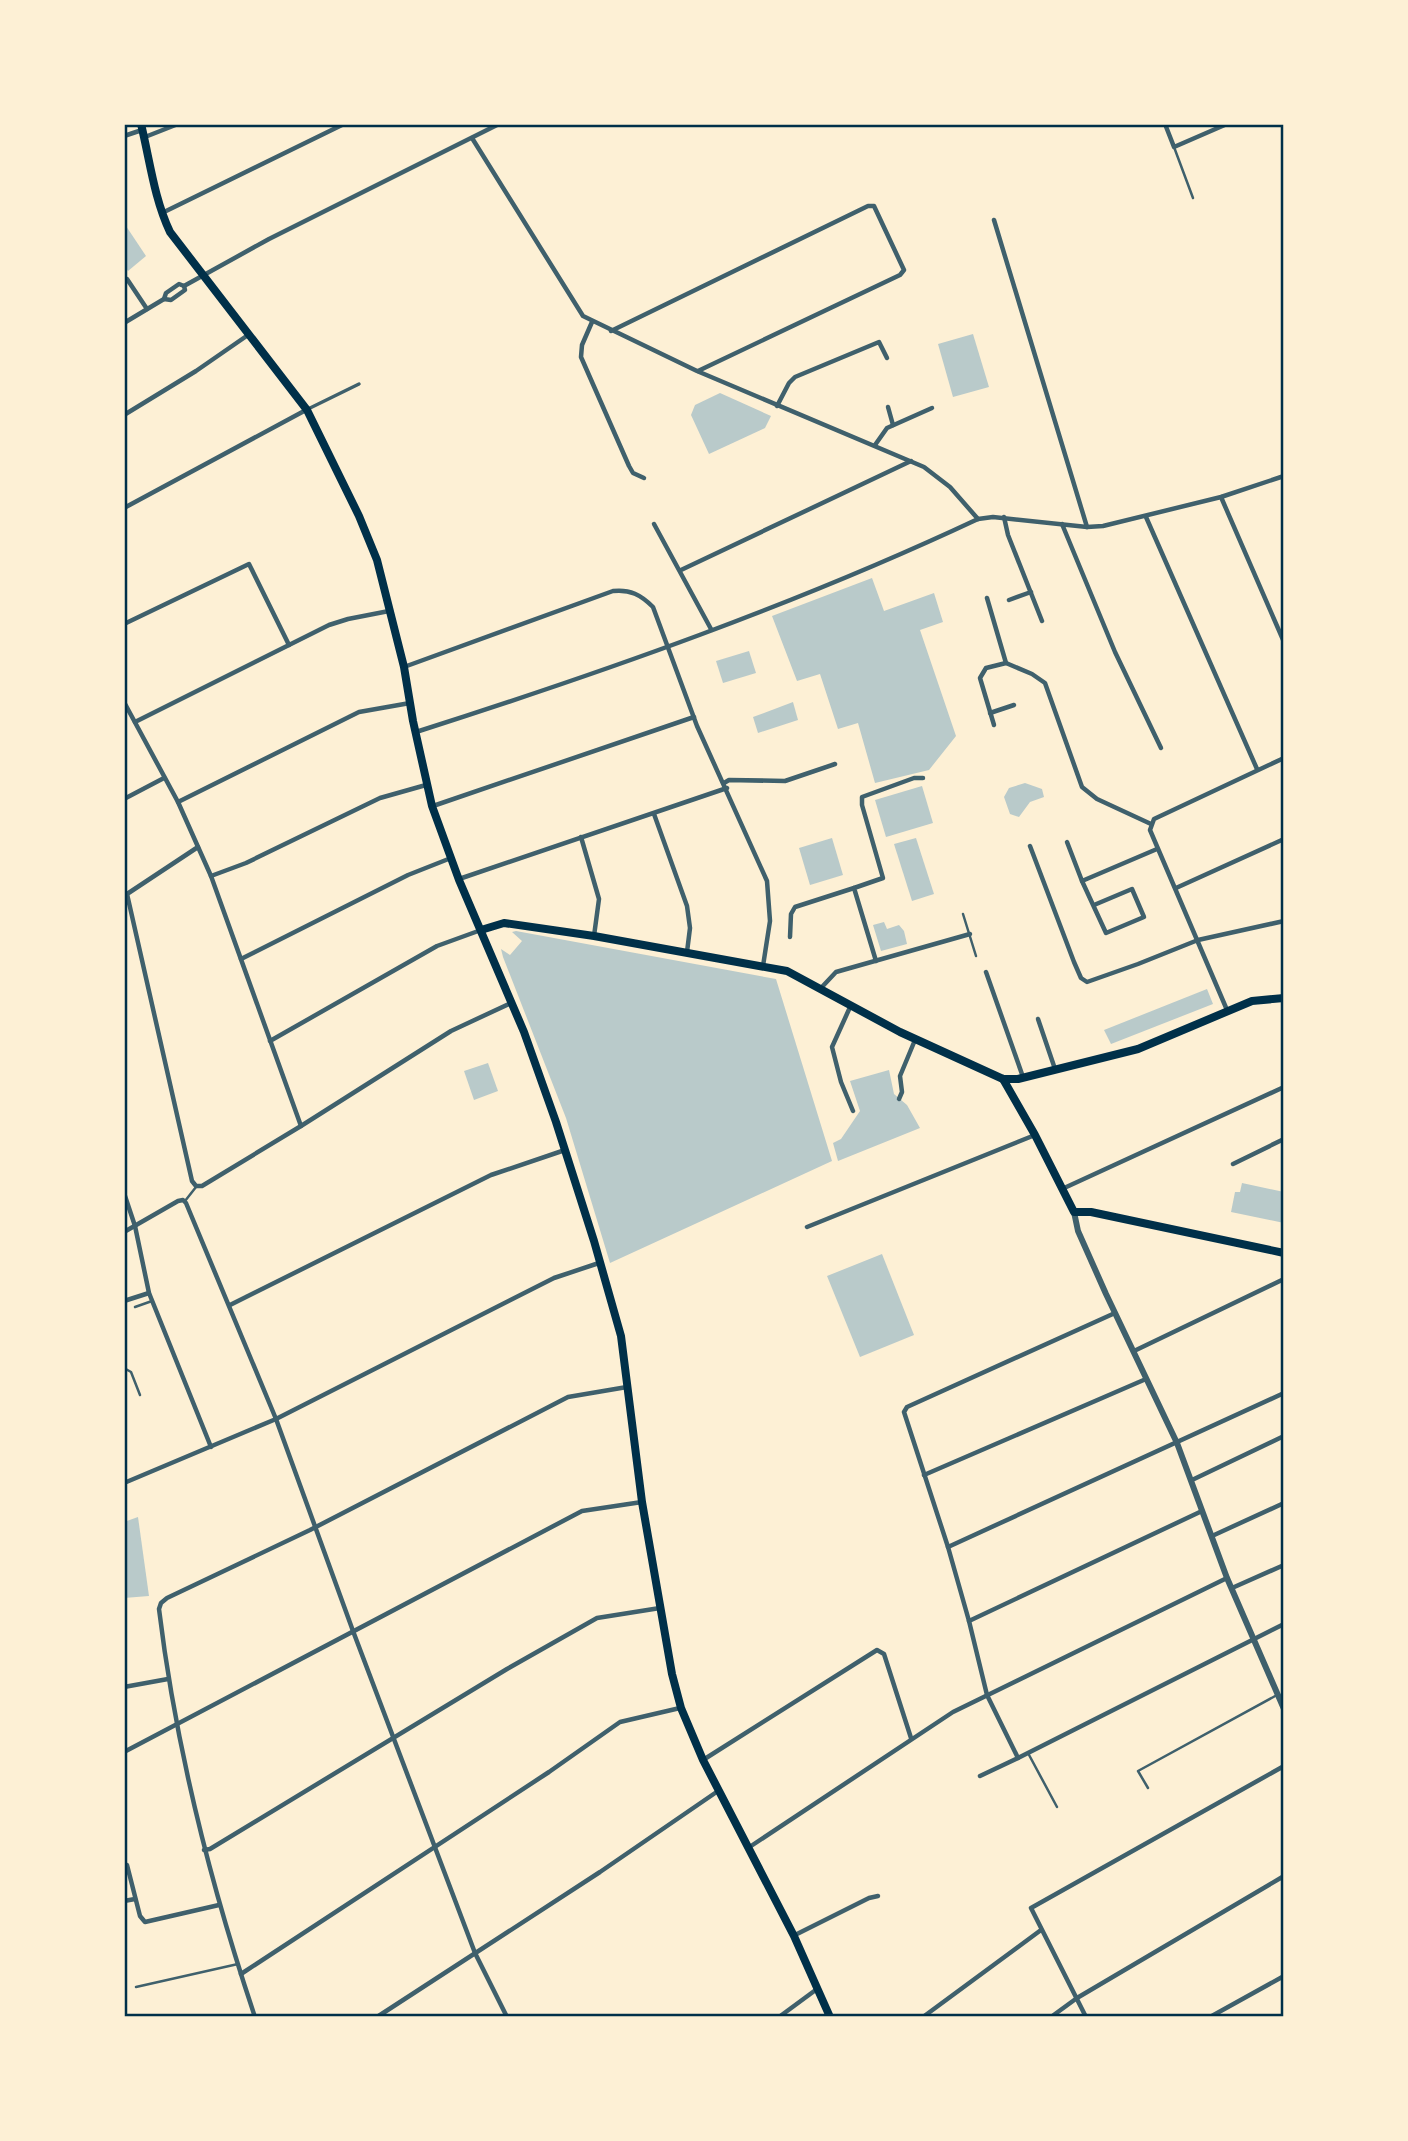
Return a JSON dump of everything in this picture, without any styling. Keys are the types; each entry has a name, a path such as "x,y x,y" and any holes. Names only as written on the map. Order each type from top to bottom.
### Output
{"main road":[{"path":"142,130 161,214 170,232 307,410 359,516 377,560 404,667 432,806 458,880 511,1003 566,1150 621,1336 642,1502 672,1674 681,1708 703,1760 794,1936 830,2017"},
{"path":"481,930 503,923 594,936 788,971 916,1040 1003,1079 1024,1078 1138,1049 1252,1001 1284,998"},
{"path":"1003,1079 1074,1212 1091,1212 1284,1254"}],"street":[{"path":"124,136 178,124"},
{"path":"161,214 344,124"},
{"path":"124,323 164,299 166,293 179,284 184,286 269,239 499,124"},
{"path":"1165,124 1174,147 1227,124"},
{"path":"472,138 578,309 592,322 697,371 912,461 938,476 978,519"},
{"path":"611,331 855,212 874,206 904,270 900,275 697,371"},
{"path":"994,220 1087,527"},
{"path":"127,279 147,309"},
{"path":"592,322 582,345 581,357 629,466 633,473 644,478"},
{"path":"124,415 180,382 248,335"},
{"path":"777,405 789,383 802,373 879,342 887,358"},
{"path":"124,508 359,384"},
{"path":"888,407 893,425"},
{"path":"875,445 883,432 893,425 932,408"},
{"path":"681,570 912,461"},
{"path":"415,732 766,610 861,572 978,519 1004,517 1087,527 1103,526 1221,497 1284,475"},
{"path":"1221,497 1284,642"},
{"path":"1004,517 1008,535 1042,621"},
{"path":"1145,517 1257,769"},
{"path":"654,524 711,629"},
{"path":"1062,524 1115,652 1161,748"},
{"path":"124,624 249,565 289,645"},
{"path":"404,667 613,591 635,593 653,607 694,717 767,881 770,921 763,966"},
{"path":"1009,600 1031,592"},
{"path":"987,598 1006,663"},
{"path":"135,722 289,645 348,619 391,610"},
{"path":"994,726 981,683 982,673 986,668 1006,663 1036,676 1045,683 1080,783 1087,793 1151,824"},
{"path":"124,702 178,802 211,876 301,1126"},
{"path":"178,802 359,712 410,703"},
{"path":"990,713 1014,705"},
{"path":"432,806 694,717"},
{"path":"1227,1010 1157,849 1150,830 1151,824 1154,819 1284,758"},
{"path":"724,782 785,781 835,764"},
{"path":"124,799 164,778"},
{"path":"790,937 791,914 795,907 883,878 862,805 863,797 914,778 923,778"},
{"path":"211,876 246,863 380,798 426,785"},
{"path":"458,880 727,788"},
{"path":"654,814 687,906 690,928 687,952"},
{"path":"581,837 599,899 594,936"},
{"path":"1176,888 1284,839"},
{"path":"1067,842 1082,881 1106,933 1144,917 1132,889 1094,905"},
{"path":"1030,846 1074,962 1081,978 1087,982 1198,940 1284,921"},
{"path":"198,847 126,895 192,1181 196,1186 202,1186 301,1126 451,1031 511,1003"},
{"path":"1082,881 1157,849"},
{"path":"240,959 408,875 451,858"},
{"path":"854,888 876,961"},
{"path":"270,1041 437,946 481,930"},
{"path":"821,988 836,972 970,934"},
{"path":"986,972 1024,1078"},
{"path":"851,1004 832,1047 835,1063 853,1111"},
{"path":"1038,1019 1055,1069"},
{"path":"899,1099 902,1092 900,1076 916,1040"},
{"path":"1062,1189 1284,1087"},
{"path":"807,1227 1035,1135"},
{"path":"1233,1164 1284,1139"},
{"path":"230,1305 491,1175 566,1150"},
{"path":"124,1193 135,1226 149,1293 211,1447"},
{"path":"124,1232 178,1201 185,1201 276,1419 475,1953 507,2017"},
{"path":"1074,1212 1078,1231 1177,1443 1231,1588 1252,1640 1280,1693 1284,1709"},
{"path":"124,1483 276,1419 554,1278 601,1263"},
{"path":"1133,1352 1284,1279"},
{"path":"124,1301 149,1293"},
{"path":"1018,1758 987,1695 948,1547 904,1412 907,1407 1115,1313"},
{"path":"924,1475 1146,1379"},
{"path":"256,2017 204,1850 168,1679 159,1609 161,1603 568,1397 628,1387"},
{"path":"948,1547 1284,1393"},
{"path":"1192,1480 1284,1436"},
{"path":"124,1752 582,1511 642,1502"},
{"path":"1212,1535 1284,1503"},
{"path":"969,1621 1203,1510"},
{"path":"1231,1588 1284,1565"},
{"path":"748,1847 911,1738 987,1695 1227,1578"},
{"path":"204,1850 286,1805 508,1669 597,1618 660,1608"},
{"path":"980,1776 1284,1624"},
{"path":"703,1760 877,1650 884,1654 911,1738"},
{"path":"124,1687 168,1679"},
{"path":"241,1974 549,1772 620,1722 681,1708"},
{"path":"1086,2017 1031,1908 1284,1766"},
{"path":"377,2017 600,1872 718,1791"},
{"path":"127,1865 140,1916 145,1922 219,1905"},
{"path":"1051,2017 1077,1998 1284,1876"},
{"path":"794,1936 878,1896"},
{"path":"124,1901 135,1899"},
{"path":"923,2017 1041,1930"},
{"path":"1210,2017 1284,1976"},
{"path":"779,2017 817,1989"}],"lane":[{"path":"1174,147 1193,198"},
{"path":"963,914 976,956"},
{"path":"185,1201 196,1186"},
{"path":"135,1307 152,1301"},
{"path":"124,1368 131,1372 140,1395"},
{"path":"1148,1788 1138,1771 1280,1693"},
{"path":"1028,1753 1057,1807"},
{"path":"136,1987 238,1964"}],"shaded area":[{"path":"124,223 146,256 128,271 124,265"},
{"path":"973,334 989,387 953,397 938,344"},
{"path":"720,393 771,416 765,428 709,454 691,415 695,405"},
{"path":"872,578 884,611 934,593 943,622 920,630 956,736 929,770 875,783 858,723 838,729 820,674 797,681 772,616"},
{"path":"749,651 756,673 723,683 716,661"},
{"path":"793,702 798,720 758,733 753,717"},
{"path":"1025,783 1042,789 1044,797 1030,802 1019,817 1010,814 1004,797 1009,788"},
{"path":"922,786 933,823 886,837 875,800"},
{"path":"832,838 843,875 810,885 799,848"},
{"path":"916,838 934,894 912,901 894,844"},
{"path":"884,922 887,929 899,925 904,931 907,944 881,951 873,925"},
{"path":"512,932 776,979 832,1161 610,1263 566,1118 503,957 501,949 510,955 522,941"},
{"path":"1207,989 1213,1004 1111,1044 1104,1030"},
{"path":"488,1063 498,1091 474,1100 464,1071"},
{"path":"889,1070 894,1094 907,1105 920,1128 838,1161 833,1143 841,1139 860,1111 850,1081"},
{"path":"1242,1183 1284,1192 1284,1223 1231,1212 1235,1192 1240,1192"},
{"path":"882,1254 914,1335 860,1357 827,1276"},
{"path":"138,1517 149,1596 124,1598 124,1522"}]}
